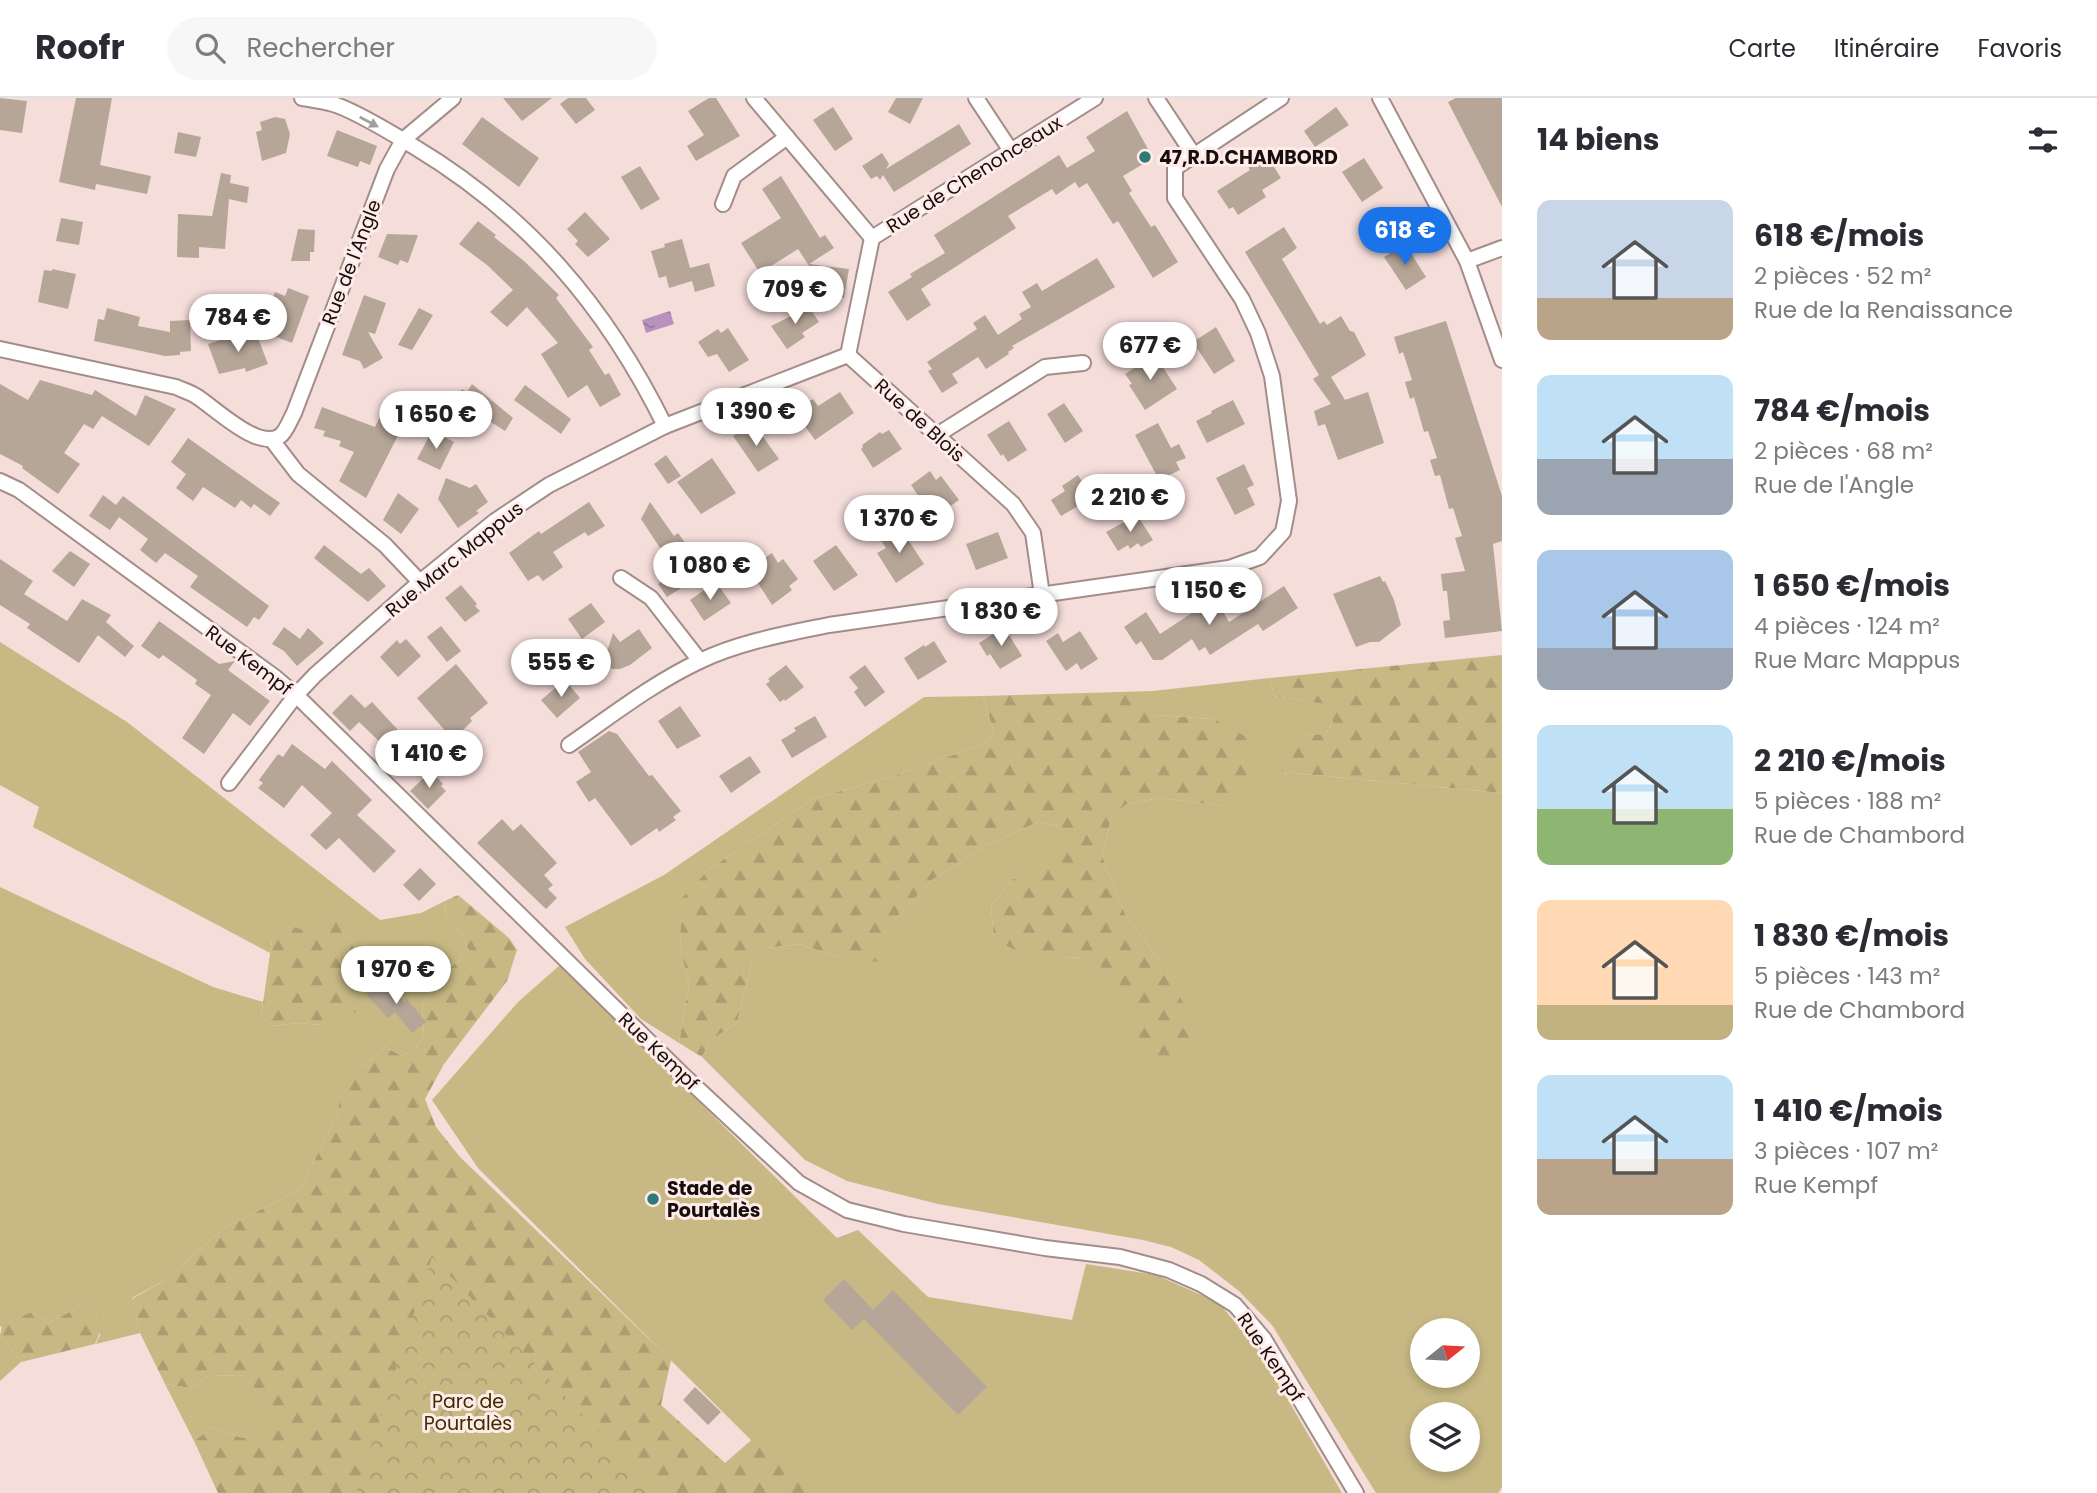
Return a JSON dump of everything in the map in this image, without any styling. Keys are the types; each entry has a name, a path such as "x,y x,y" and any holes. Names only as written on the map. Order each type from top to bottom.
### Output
{"street":[{"path":"302,98 335,101 447,168 505,212 558,263 593,305 624,350 665,426 848,355"},
{"name":"Rue de l'Angle","path":"272,440 282,435 294,413 387,169 403,140 453,98"},
{"path":"754,98 872,238"},
{"path":"976,98 1011,151"},
{"name":"Rue de Chenonceaux","path":"848,355 872,238 1095,98"},
{"path":"1156,98 1193,154"},
{"path":"569,746 649,690 700,661 776,635 828,625 1229,568 1260,557 1283,532 1289,501 1272,376 1258,333 1242,299 1175,198 1175,168 1281,98"},
{"path":"1380,98 1467,261 1502,360"},
{"path":"723,204 734,176 787,137"},
{"path":"1467,261 1502,248"},
{"path":"0,349 176,387 195,395 258,438 272,440 298,474 385,545 420,583"},
{"name":"Rue de Blois","path":"848,355 1013,504 1033,533 1042,595"},
{"path":"937,435 1045,367 1083,363"},
{"name":"Rue Marc Mappus","path":"229,783 296,695 315,676 495,521 549,485 665,426"},
{"name":"Rue Kempf","path":"0,481 19,490 296,695 671,1064 799,1183 848,1210 881,1219 1045,1248 1120,1257 1168,1270 1201,1284 1235,1305 1264,1339 1356,1493"},
{"path":"621,578 651,598 700,661"}],"green space":[{"path":"0,642 127,722 380,920 421,913 445,901 446,916 461,932 469,951 430,986 422,1006 424,1036 415,1050 402,1056 385,1047 364,1065 342,1074 338,1113 300,1189 223,1229 165,1280 132,1298 140,1333 96,1344 100,1335 92,1300 49,1323 32,1312 0,1327 0,887 213,987 263,1002 261,1017 273,1026 298,1023 323,1025 360,964 342,919 309,932 272,940 270,953 33,827 39,807 0,785"},
{"path":"1502,655 1502,793 1283,772 1277,760 1278,743 1303,735 1325,734 1333,722 1324,704 1274,696 1270,678"},
{"path":"1270,678 1274,696 1325,704 1333,722 1325,734 1303,735 1283,772 1502,793 1502,1487 1498,1493 1376,1493 1272,1325 1239,1291 1199,1260 1171,1247 1143,1240 938,1204 847,1181 805,1160 702,1057 711,1040 737,1023 752,962 767,948 800,944 843,959 892,922 932,880 985,846 1038,822 1059,826 1067,845 1049,862 1013,879 991,906 994,940 1062,958 1085,957 1109,972 1125,1004 1159,960 1125,914 1102,856 1112,815 1127,804 1160,798 1222,806 1214,719 1153,715 1153,691"},
{"path":"1153,691 1153,715 1214,719 1248,738 1253,773 1245,794 1222,806 1160,798 1127,804 1112,815 1102,856 1125,914 1159,960 1196,1025 1185,1058 1165,1063 1146,1051 1108,972 1085,957 1026,955 994,940 991,906 1013,879 1048,862 1066,845 1059,826 1038,822 985,846 932,880 892,922 883,962 843,959 800,944 767,948 752,962 737,1023 711,1040 702,1057 679,1043 689,984 680,948 682,898 708,870 813,799 893,776 982,745 994,733 983,696"},
{"path":"983,696 994,733 982,745 893,776 813,799 708,870 683,898 680,948 689,984 679,1043 641,1019 585,959 565,927 664,875 924,697"},
{"path":"458,895 509,938 517,950 507,981 444,1064 425,1099 436,1127 460,1157 671,1360 661,1405 725,1463 757,1435 813,1493 218,1493 194,1441 213,1427 242,1438 267,1429 265,1406 246,1376 210,1375 190,1388 165,1384 140,1333 132,1299 165,1280 223,1229 300,1189 338,1113 341,1074 364,1065 385,1047 402,1056 415,1050 424,1036 422,1006 430,986 469,951 461,932 446,916 445,901"},
{"path":"342,918 360,964 365,990 358,1011 323,1025 298,1023 273,1026 261,1017 272,940 288,925 309,932"},
{"name":"Stade de Pourtalès","path":"560,965 837,1238 858,1230 928,1297 1072,1320 1086,1264 1156,1275 1219,1303 1262,1355 1342,1493 804,1493 478,1168 432,1100 518,1002"},
{"name":"Parc de Pourtalès","path":"432,1257 658,1493 356,1493"},
{"path":"92,1300 101,1321 95,1344 21,1362 0,1336 2,1325 32,1312 49,1323"},
{"path":"0,1336 21,1362 0,1381"},
{"path":"210,1375 247,1376 265,1406 268,1429 242,1438 213,1427 194,1441 165,1384 190,1388"}],"water":[{"path":"670,311 674,324 646,333 642,320"}],"building":[{"path":"0,98 27,101 22,133 0,130"},
{"path":"76,98 112,98 100,165 151,176 147,194 96,184 95,190 59,182"},
{"path":"503,98 552,98 522,121"},
{"path":"568,98 586,98 595,110 576,124 560,104"},
{"path":"709,98 716,98 740,136 696,161 687,146 704,135 688,111"},
{"path":"896,98 923,98 910,124 888,112"},
{"path":"1456,98 1502,98 1502,207 1448,102"},
{"path":"833,107 853,139 835,151 813,120"},
{"path":"1336,107 1349,125 1315,147 1304,131"},
{"path":"1127,111 1153,158 1123,176 1132,191 1129,193 1151,227 1155,225 1178,262 1153,278 1118,221 1113,224 1087,183 1079,188 1075,182 1056,195 1052,189 1008,216 1016,228 921,289 931,305 907,321 888,292 912,277 910,274 945,253 934,235 1059,155 1067,168 1095,151 1086,137"},
{"path":"275,117 285,119 290,134 286,153 262,161 256,132 262,130 260,122"},
{"path":"482,117 539,158 519,187 462,144"},
{"path":"959,124 971,144 894,192 883,175 880,180 877,176 871,179 862,166 882,153 889,164 886,169"},
{"path":"337,130 377,146 370,165 360,161 358,167 327,156"},
{"path":"178,132 201,137 196,157 174,153"},
{"path":"1264,151 1281,178 1262,190 1266,197 1238,215 1233,207 1229,209 1217,191 1250,170 1246,163"},
{"path":"1364,158 1383,188 1362,202 1342,172"},
{"path":"640,166 660,199 641,210 621,177"},
{"path":"221,173 231,175 230,183 249,187 247,203 229,199 225,249 199,247 199,258 177,257 178,214 212,216"},
{"path":"781,176 820,238 825,235 834,248 809,264 849,269 844,298 829,296 798,249 760,273 741,243 781,218 762,189"},
{"path":"585,212 610,239 588,257 575,244 578,241 567,229"},
{"path":"61,218 83,222 79,245 56,241"},
{"path":"478,221 559,295 556,298 593,347 589,350 605,375 609,373 621,395 600,407 587,385 568,398 541,354 558,343 527,307 507,327 490,312 513,290 487,265 459,244"},
{"path":"1284,227 1297,248 1282,259 1320,324 1324,321 1327,325 1341,316 1350,331 1354,332 1366,355 1331,377 1345,400 1368,392 1384,443 1338,460 1325,424 1318,426 1314,411 1331,404 1313,379 1319,375 1245,252"},
{"path":"298,229 315,230 314,252 310,252 310,261 291,261"},
{"path":"387,234 418,235 408,263 400,260 398,265 378,257"},
{"path":"682,239 690,268 709,263 715,286 695,292 692,281 669,288 666,276 659,278 651,251"},
{"path":"1405,244 1426,277 1406,290 1384,257"},
{"path":"1097,258 1115,287 1012,346 1014,348 1009,354 986,369 978,357 952,374 958,383 942,393 928,371 932,369 927,362 977,329 973,323 985,315 998,335 1022,319 1019,314 1031,307 1022,292 1037,283 1042,291"},
{"path":"44,270 76,274 68,309 38,302"},
{"path":"288,288 309,296 292,343 261,331 275,292 285,296"},
{"path":"364,295 386,303 375,334 368,332 383,358 364,369 360,361 342,355"},
{"path":"807,304 819,322 802,333 805,337 787,349 771,326"},
{"path":"107,308 140,317 138,326 170,332 170,321 190,320 191,351 165,356 94,341 98,319 104,320"},
{"path":"419,308 433,315 412,350 398,345"},
{"path":"1446,321 1502,496 1502,541 1493,544 1502,631 1445,638 1443,621 1450,620 1447,591 1443,591 1441,574 1465,571 1455,538 1462,536 1453,508 1449,509 1440,475 1435,476 1430,460 1437,458 1428,431 1424,432 1414,397 1410,399 1405,382 1412,380 1403,352 1399,354 1394,337"},
{"path":"1216,327 1235,361 1214,374 1193,342"},
{"path":"728,328 749,360 729,372 717,354 708,357 698,342 718,329 721,333"},
{"path":"256,333 268,364 246,372 245,368 219,374 208,344 233,336 235,341"},
{"path":"1155,355 1177,389 1145,410 1125,374"},
{"path":"40,380 92,395 95,390 136,416 145,395 176,409 149,446 102,416 93,429 84,424 64,453 80,464 58,494 22,468 23,466 0,454 0,384 28,400"},
{"path":"472,384 513,418 505,431 483,417 477,425 450,409 462,389 467,392"},
{"path":"525,385 571,419 561,434 514,400"},
{"path":"840,392 854,413 815,440 794,411 813,399 818,406"},
{"path":"1233,400 1245,424 1207,443 1196,421"},
{"path":"1064,403 1083,431 1065,443 1047,414"},
{"path":"322,407 375,427 384,409 406,420 366,498 339,481 354,452 339,446 341,441 323,436 325,431 314,428"},
{"path":"1009,421 1027,450 1008,462 987,435"},
{"path":"753,423 779,459 758,472 733,436"},
{"path":"1158,423 1171,448 1179,444 1186,458 1176,462 1180,470 1159,480 1135,435"},
{"path":"889,430 902,449 873,468 861,449 862,445 880,432 882,434"},
{"path":"432,431 454,442 440,470 417,459"},
{"path":"188,438 280,503 270,516 254,504 251,508 241,500 235,508 203,487 193,501 176,488 186,474 171,462"},
{"path":"666,455 681,476 668,484 654,464"},
{"path":"712,458 736,493 701,514 677,482"},
{"path":"1244,464 1254,485 1247,488 1255,505 1235,515 1216,478"},
{"path":"930,471 936,480 941,476 959,500 929,521 914,500 919,497 911,485"},
{"path":"1078,475 1092,498 1061,516 1051,500 1065,491 1062,486"},
{"path":"446,478 470,488 476,484 488,502 476,511 479,513 458,528 438,499"},
{"path":"398,493 419,509 401,534 383,520"},
{"path":"103,495 116,505 123,496 269,606 259,620 254,617 247,627 190,587 198,576 165,553 156,563 140,550 148,539 119,517 110,530 89,516"},
{"path":"589,502 605,526 588,536 585,532 553,552 563,567 543,581 538,575 528,581 509,553 539,531 541,534"},
{"path":"650,502 674,536 678,533 696,558 677,571 686,585 667,597 658,584 673,573 662,560 666,557 641,519"},
{"path":"1137,515 1153,540 1141,547 1138,543 1130,549 1128,545 1118,551 1106,532"},
{"path":"899,526 924,564 896,583 877,553 886,548 880,539"},
{"path":"998,532 1008,558 976,570 966,544"},
{"path":"324,545 361,574 369,568 386,586 368,602 314,558"},
{"path":"836,545 858,575 834,591 813,561"},
{"path":"70,551 90,564 74,587 52,571"},
{"path":"772,553 778,563 783,559 798,579 789,586 792,590 772,605 749,569"},
{"path":"0,559 33,581 24,594 67,621 82,599 111,615 106,622 134,646 125,657 98,635 79,663 27,628 30,624 0,605"},
{"path":"1380,576 1394,600 1401,625 1379,642 1356,647 1333,594"},
{"path":"716,582 731,603 704,621 690,600"},
{"path":"461,585 480,611 465,622 445,598"},
{"path":"1284,586 1298,608 1263,631 1258,624 1210,655 1205,647 1199,651 1192,639 1162,660 1153,660 1141,641 1136,645 1124,627 1146,612 1160,634 1204,605 1210,615 1221,608 1229,622"},
{"path":"591,603 605,622 582,639 568,619"},
{"path":"159,621 219,664 235,661 228,670 270,701 250,726 233,713 204,754 182,738 211,695 195,684 197,680 163,655 159,659 141,646"},
{"path":"441,626 461,651 447,662 427,637"},
{"path":"284,627 300,639 308,628 324,643 297,666 284,651 272,644"},
{"path":"1004,627 1022,656 1000,669 979,643"},
{"path":"639,629 652,648 630,665 612,669 605,658 613,633 620,642"},
{"path":"1080,631 1098,659 1081,670 1077,663 1066,671 1046,641 1058,633 1063,642"},
{"path":"406,639 421,656 398,677 380,657 397,640 400,644"},
{"path":"934,641 947,662 918,680 904,658"},
{"path":"456,664 488,703 470,718 472,721 453,740 417,698"},
{"path":"786,665 804,687 780,702 766,684 770,681 768,679"},
{"path":"865,665 885,692 865,707 854,692 858,688 849,677"},
{"path":"565,680 580,698 557,718 541,700"},
{"path":"351,694 365,708 372,702 398,730 386,742 384,739 381,743 359,722 350,731 332,713"},
{"path":"680,706 701,736 677,749 658,721"},
{"path":"815,716 827,737 792,758 781,740 796,731 794,728"},
{"path":"609,731 617,734 649,776 652,775 681,811 673,817 676,820 659,832 657,828 631,846 595,798 589,802 576,782 591,772 578,752"},
{"path":"292,744 325,769 332,761 372,800 357,815 396,851 374,873 339,838 326,850 310,835 332,813 302,785 284,808 258,788 263,783 259,780 278,754 283,757"},
{"path":"750,756 761,772 731,793 719,776"},
{"path":"431,771 446,791 428,809 410,791"},
{"path":"502,819 513,831 521,824 557,863 544,875 553,885 548,889 557,898 546,909 477,843"},
{"path":"420,868 436,884 419,901 403,885"},
{"path":"385,979 404,1002 407,999 426,1022 412,1033 395,1012 388,1018 366,994"},
{"path":"844,1279 873,1310 893,1290 987,1387 958,1415 864,1319 852,1330 823,1300"},
{"path":"695,1387 721,1412 708,1425 683,1400"}],"place":[{"name":"47,R.D.CHAMBORD","path":"1145,157"},
{"name":"Stade de Pourtalès","path":"653,1199"}]}
